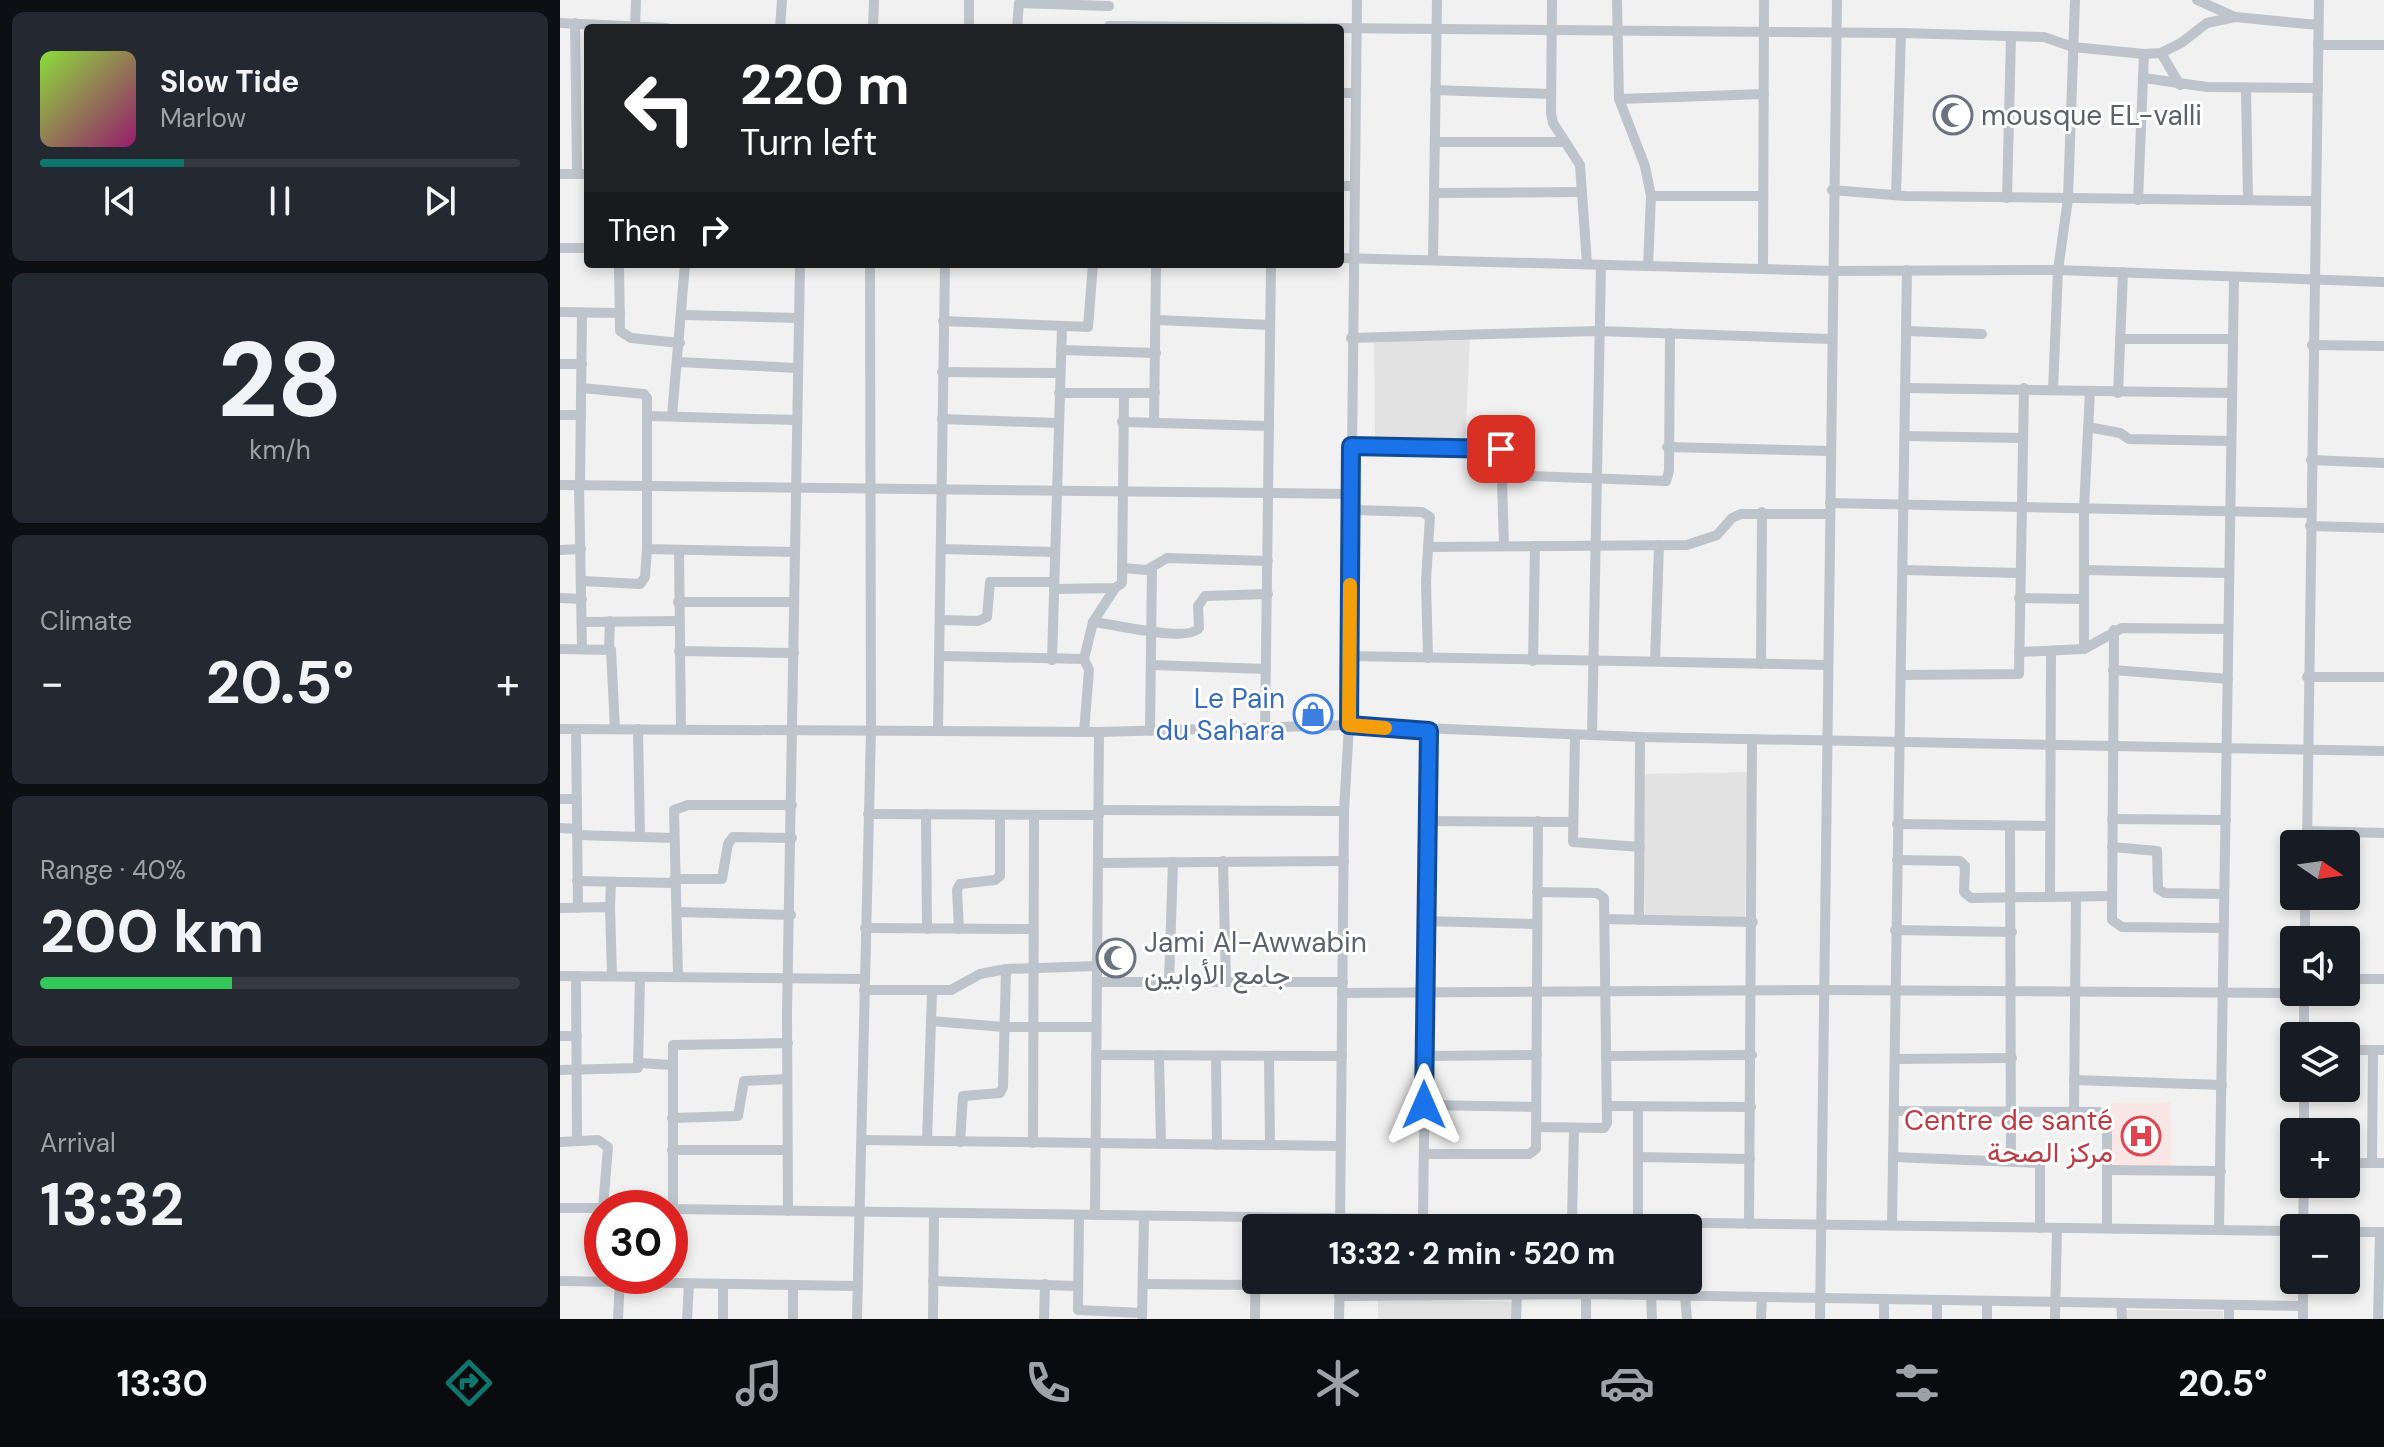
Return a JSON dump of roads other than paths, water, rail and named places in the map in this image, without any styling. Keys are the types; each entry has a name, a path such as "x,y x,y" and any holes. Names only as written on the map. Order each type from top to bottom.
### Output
{"street":[{"path":"635,24 636,0"},
{"path":"780,24 782,0"},
{"path":"873,24 874,0"},
{"path":"969,0 969,24"},
{"path":"1340,1214 1357,0"},
{"path":"1433,260 1437,0"},
{"path":"1552,0 1553,123 1580,165 1587,264"},
{"path":"1617,0 1615,31 1619,99 1645,166 1651,196 1648,266"},
{"path":"1763,269 1764,0"},
{"path":"1820,1319 1832,190 1837,0"},
{"path":"2053,390 2058,270 2068,199 2075,0"},
{"path":"2307,830 2319,0"},
{"path":"2201,1 2235,17"},
{"path":"1017,24 1019,3 1043,2 1109,3 1109,24"},
{"path":"1344,28 2044,37 2073,47 2144,54 2161,53 2181,43 2207,23 2235,17 2318,25"},
{"path":"560,23 595,24"},
{"path":"560,174 582,174 575,23"},
{"path":"1896,195 1901,33"},
{"path":"2007,198 2011,36"},
{"path":"2318,45 2384,45"},
{"path":"2161,53 2180,85"},
{"path":"2138,200 2144,54"},
{"path":"2144,78 2180,85 2246,89 2318,88"},
{"path":"2246,89 2248,200"},
{"path":"1435,90 1551,94"},
{"path":"1344,93 1355,93"},
{"path":"1619,99 1764,94"},
{"path":"1435,142 1565,142"},
{"path":"1344,186 1354,186"},
{"path":"1832,190 2007,198 2315,201"},
{"path":"1434,193 1582,192"},
{"path":"1651,196 1763,196"},
{"path":"560,248 584,248"},
{"path":"1344,258 1833,271 2058,270 2384,282"},
{"path":"1592,735 1601,265"},
{"path":"619,268 620,331 624,335 680,343"},
{"path":"672,416 685,268"},
{"path":"788,1211 786,1150 794,488 800,268"},
{"path":"857,1319 871,729 870,268"},
{"path":"938,729 945,268"},
{"path":"943,321 1085,328 1091,324 1093,268"},
{"path":"1154,423 1156,268"},
{"path":"1265,730 1271,268"},
{"path":"1892,1225 1907,270"},
{"path":"2118,393 2123,272"},
{"path":"2219,1230 2234,277"},
{"path":"560,312 620,313"},
{"path":"582,313 582,649"},
{"path":"683,315 798,318"},
{"path":"1157,320 1270,325"},
{"path":"1052,660 1062,327"},
{"path":"1351,338 1598,331 1832,339"},
{"path":"1907,331 1982,334"},
{"path":"1502,475 1597,481 1666,481 1670,333"},
{"path":"2120,339 2233,339"},
{"path":"2312,345 2384,346"},
{"path":"1061,350 1156,353"},
{"path":"678,362 797,368"},
{"path":"560,364 582,364"},
{"path":"942,372 1060,373"},
{"path":"582,388 644,394 649,416 645,577 640,584 582,581"},
{"path":"1905,388 2232,393"},
{"path":"1901,675 2015,676 2020,671 2024,388"},
{"path":"2084,649 2084,508 2090,391"},
{"path":"1059,393 1155,393"},
{"path":"1084,732 1089,670 1084,659 1093,622 1115,588 1122,583 1124,393"},
{"path":"560,415 581,415"},
{"path":"649,416 796,420"},
{"path":"942,419 1057,423"},
{"path":"1122,422 1269,426"},
{"path":"2088,427 2120,433 2129,439 2231,441"},
{"path":"1905,436 2022,438"},
{"path":"1351,446 1499,448 1503,453 1504,545"},
{"path":"1667,447 1831,451"},
{"path":"2311,460 2384,463"},
{"path":"560,485 1352,494"},
{"path":"1428,547 1687,545 1717,535 1732,518 1762,512 1904,505 2310,513"},
{"path":"1352,510 1427,513 1431,521 1428,547 1428,658"},
{"path":"1761,664 1762,512"},
{"path":"2310,526 2384,528"},
{"path":"1655,661 1659,545"},
{"path":"1533,661 1535,546"},
{"path":"560,550 581,549"},
{"path":"647,549 794,552"},
{"path":"941,549 1055,552"},
{"path":"679,551 681,729"},
{"path":"1122,568 1152,568 1167,558 1268,561"},
{"path":"1150,731 1152,568"},
{"path":"1903,570 2019,573"},
{"path":"2084,570 2229,573"},
{"path":"941,620 978,621 987,617 990,582 1115,588"},
{"path":"1093,622 1133,626 1152,633 1197,632 1198,606 1205,596 1268,594"},
{"path":"560,598 582,599"},
{"path":"2019,598 2084,599"},
{"path":"678,602 794,602"},
{"path":"610,621 615,729"},
{"path":"582,622 678,621"},
{"path":"2019,652 2084,649 2097,644 2114,630 2228,629"},
{"path":"2114,630 2112,920 2122,927 2222,928"},
{"path":"560,649 609,649"},
{"path":"679,651 794,653"},
{"path":"2050,897 2051,652"},
{"path":"940,656 1084,659"},
{"path":"1348,656 1827,665"},
{"path":"1152,665 1266,669"},
{"path":"2113,670 2228,679"},
{"path":"2307,677 2384,677"},
{"path":"560,729 1099,732 1265,730 1349,725 1429,731 1640,737 2384,751"},
{"path":"576,729 578,908"},
{"path":"638,729 640,837"},
{"path":"1423,1214 1425,821 1429,731"},
{"path":"1095,1215 1099,732"},
{"path":"1575,735 1575,845 1640,847"},
{"path":"1639,920 1640,737"},
{"path":"1749,1224 1753,991 1752,739"},
{"path":"560,799 577,799"},
{"path":"678,977 673,814 676,807 792,805"},
{"path":"868,814 1344,811"},
{"path":"926,814 927,929"},
{"path":"959,929 960,884 995,880 1000,876 1000,815"},
{"path":"1033,1143 1034,815"},
{"path":"2112,819 2226,820"},
{"path":"1425,821 1573,822"},
{"path":"1424,1154 1529,1154 1536,1149 1538,821"},
{"path":"1897,824 2049,826"},
{"path":"2010,826 2013,992 2011,1160"},
{"path":"560,828 577,832 674,838"},
{"path":"2360,832 2384,833"},
{"path":"577,881 722,879 728,844 733,837 792,838"},
{"path":"2112,847 2157,851 2158,889 2165,893 2223,894"},
{"path":"1897,860 1960,861 1965,866 1964,892 1971,898 2112,896"},
{"path":"1223,861 1226,982"},
{"path":"1099,863 1344,861"},
{"path":"1169,982 1173,862"},
{"path":"611,882 612,976"},
{"path":"1537,892 1602,895 1605,919 1607,1106 1604,1128 1537,1127"},
{"path":"2074,1112 2076,897"},
{"path":"560,908 610,907"},
{"path":"677,912 791,915"},
{"path":"1605,919 1753,922"},
{"path":"1425,921 1537,924"},
{"path":"865,928 1033,929"},
{"path":"1895,930 2012,932"},
{"path":"560,976 789,978 932,992 951,990 980,974 1006,969 1033,965 1097,966"},
{"path":"960,1142 963,1096 1000,1093 1003,1087 1006,969"},
{"path":"576,976 577,1141"},
{"path":"560,1070 635,1071 640,1063 640,977"},
{"path":"2360,979 2384,979"},
{"path":"1097,982 1226,982 1424,993 1896,990 2280,993"},
{"path":"927,1141 932,992"},
{"path":"931,1021 1004,1027 1096,1027"},
{"path":"560,1036 577,1036"},
{"path":"671,1190 671,1065 672,1049 676,1043 788,1043"},
{"path":"2372,1163 2378,1050"},
{"path":"1096,1055 1342,1056"},
{"path":"1159,1055 1161,1144"},
{"path":"1424,1056 1537,1055"},
{"path":"1606,1056 1752,1055"},
{"path":"1216,1056 1217,1145"},
{"path":"1269,1056 1270,1145"},
{"path":"1895,1059 2012,1058"},
{"path":"640,1063 671,1065"},
{"path":"672,1118 738,1116 744,1081 787,1079"},
{"path":"2074,1080 2222,1085"},
{"path":"1424,1105 1536,1107"},
{"path":"1607,1106 1751,1107"},
{"path":"1638,1107 1638,1214"},
{"path":"1895,1111 2099,1112 2104,1116 2107,1228"},
{"path":"1572,1214 1574,1128"},
{"path":"560,1142 598,1140 608,1147 604,1190"},
{"path":"862,1140 1341,1146"},
{"path":"672,1150 786,1150"},
{"path":"1638,1157 1750,1159"},
{"path":"1893,1157 2036,1161 2042,1167 2040,1228"},
{"path":"2360,1163 2384,1163"},
{"path":"2107,1170 2221,1171"},
{"path":"560,1208 584,1208"},
{"path":"688,1209 1242,1217"},
{"path":"933,1319 934,1213"},
{"path":"1079,1215 1077,1286 1080,1312 1108,1316 1142,1316 1144,1216"},
{"path":"1702,1223 2280,1231"},
{"path":"2055,1319 2057,1228"},
{"path":"2360,1232 2382,1232 2382,1302 2378,1319"},
{"path":"560,1281 584,1281"},
{"path":"933,1281 1077,1286"},
{"path":"687,1319 689,1284 857,1286"},
{"path":"1044,1319 1045,1284"},
{"path":"1143,1284 1242,1285"},
{"path":"723,1285 723,1319"},
{"path":"793,1286 793,1319"},
{"path":"618,1319 619,1294"},
{"path":"1255,1294 1255,1319"},
{"path":"1339,1319 1339,1296 1586,1294 2303,1306"},
{"path":"1586,1294 1586,1319"},
{"path":"2303,1294 2303,1319"},
{"path":"1516,1319 1517,1295"},
{"path":"1651,1295 1652,1319"},
{"path":"1685,1296 1687,1319"},
{"path":"1761,1319 1762,1297"},
{"path":"1884,1299 1884,1319"},
{"path":"1937,1300 1937,1319"},
{"path":"1987,1301 1987,1319"},
{"path":"2121,1303 2122,1319"},
{"path":"2229,1305 2229,1319"}],"place":[{"name":"mousque EL-valli","path":"1953,115"},
{"name":"Le Pain du Sahara","path":"1313,714"},
{"name":"Jami Al-Awwabin جامع الأوابين","path":"1116,958"},
{"name":"Centre de santé مركز الصحة","path":"2141,1136"}]}
